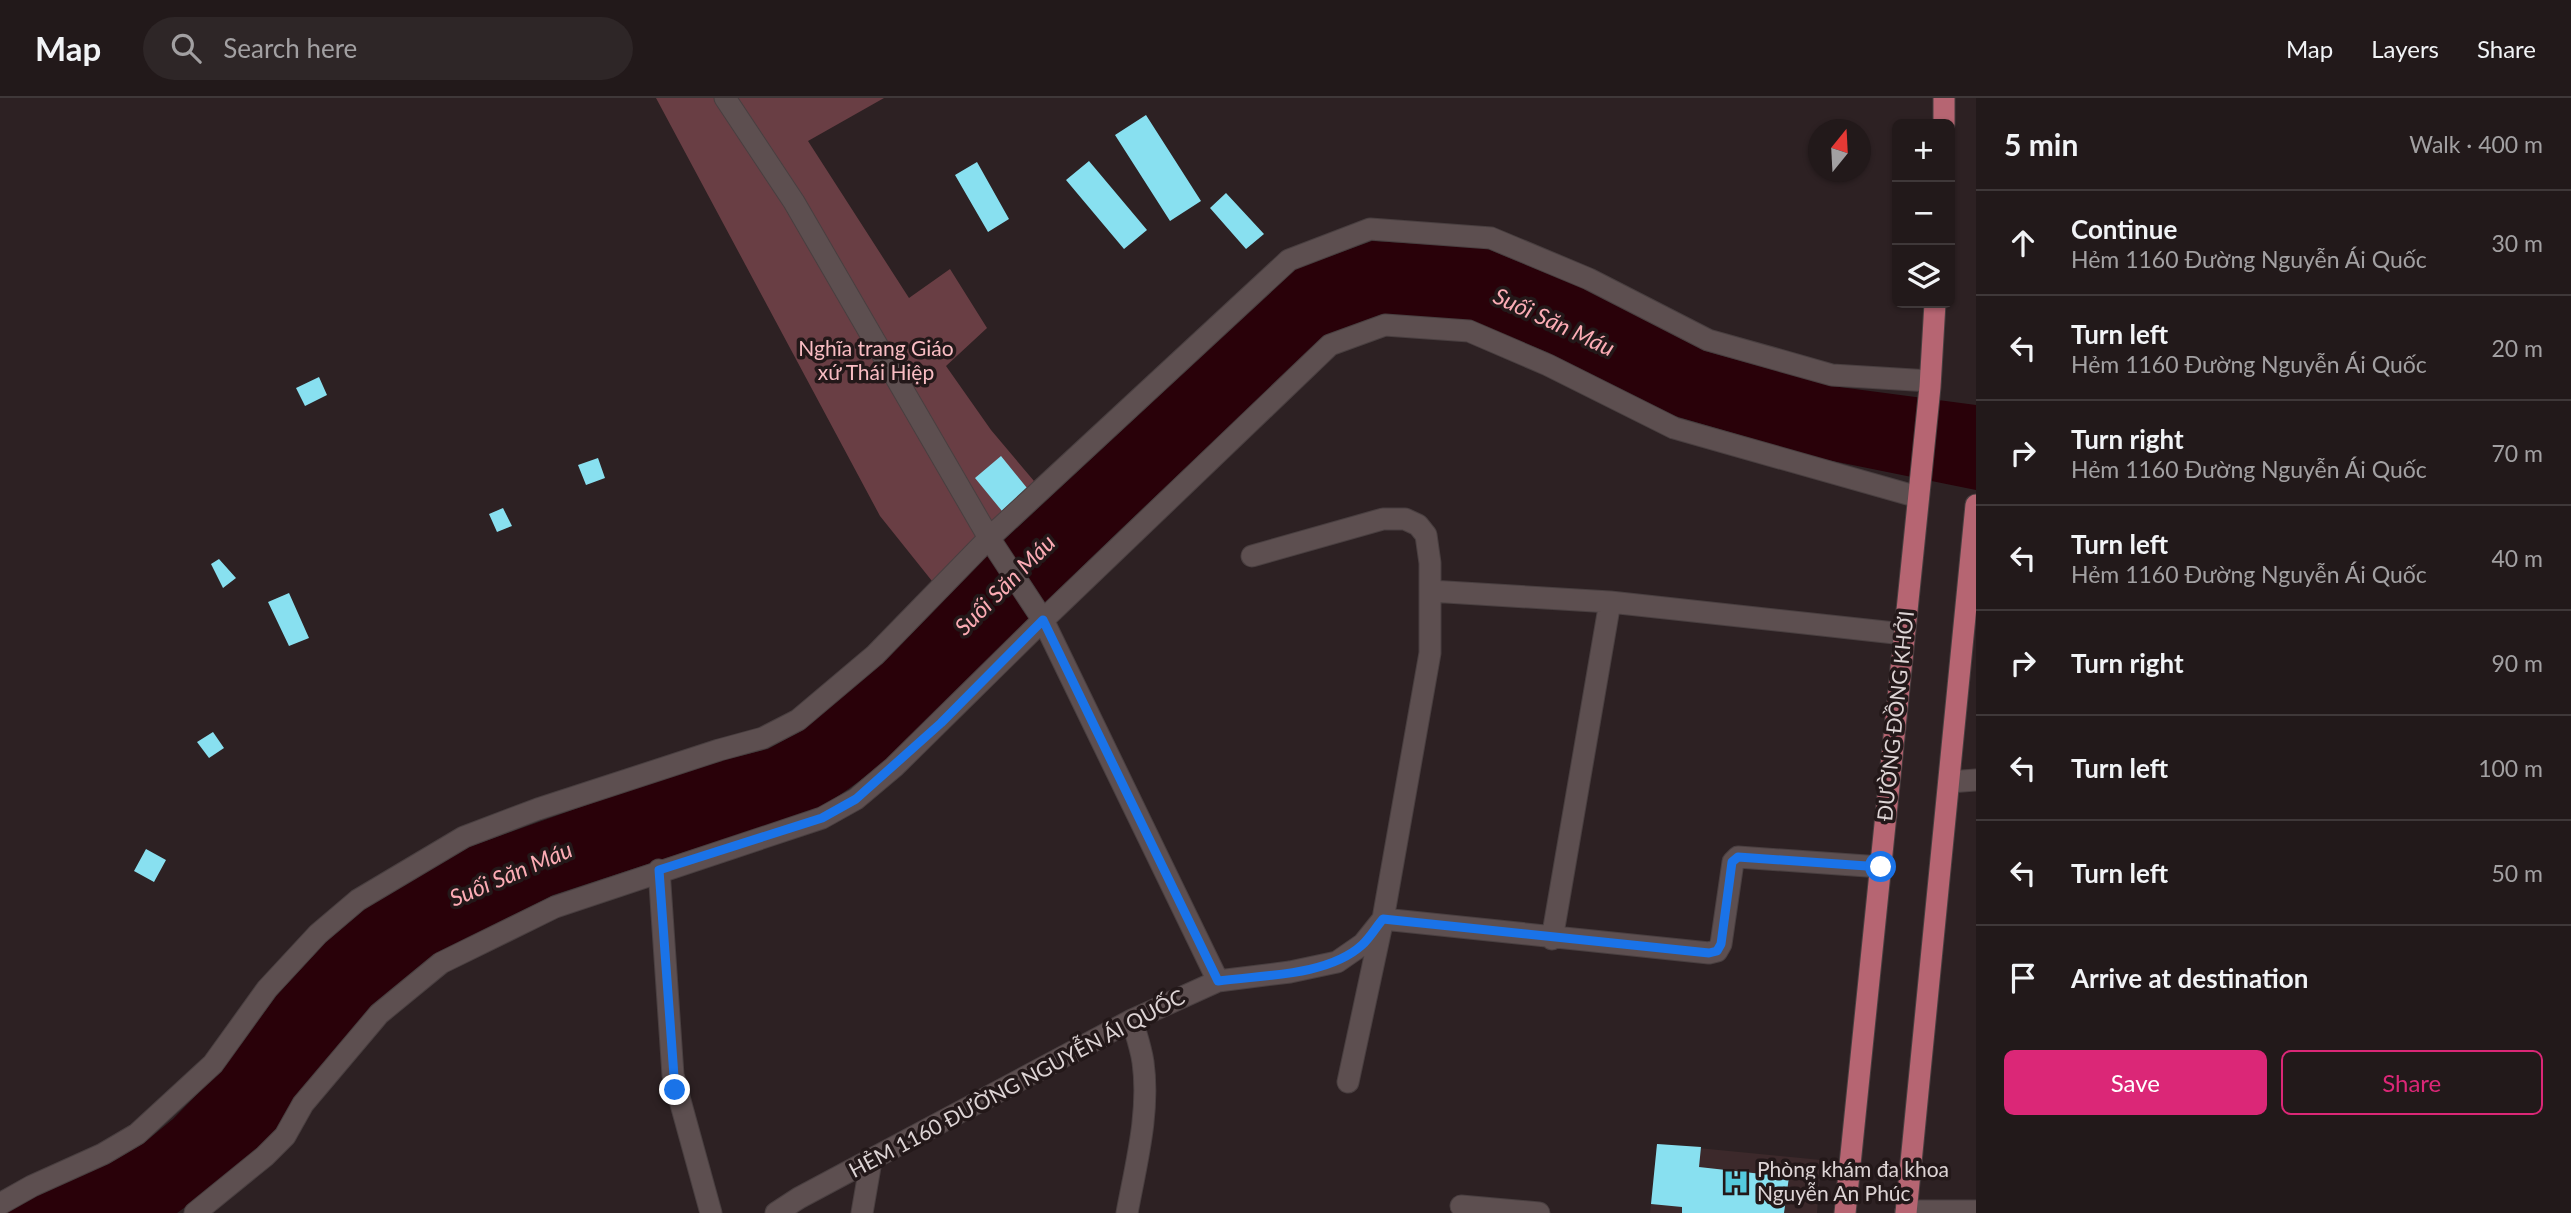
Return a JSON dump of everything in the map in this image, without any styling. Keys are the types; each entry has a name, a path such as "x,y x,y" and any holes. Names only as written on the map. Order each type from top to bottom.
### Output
{"main road":[{"path":"1944,98 1944,119"},
{"name":"ĐƯỜNG ĐỒNG KHỞI","path":"1845,1213 1930,384 1935,308"},
{"path":"1904,1212 1976,507"}],"street":[{"path":"725,98 794,202 989,538 1043,620 1218,981"},
{"path":"0,1204 32,1186 103,1154 137,1134 213,1064 267,989 318,934 358,900 464,837 538,809 763,738 798,720 875,654 989,538 1289,260 1370,229 1491,238 1588,279 1708,340 1832,375 1930,384"},
{"path":"195,1213 265,1156 285,1136 303,1104 379,1014 441,964 555,907 659,870 822,818 856,799 941,723 1043,620 1330,345 1385,325 1468,331 1548,365 1674,428 1918,494"},
{"path":"1252,556 1384,519 1405,519 1418,525 1426,535 1430,563 1430,653 1383,919 1348,1083"},
{"path":"1430,591 1610,602 1904,634"},
{"path":"1552,939 1610,602"},
{"path":"1949,782 1976,780"},
{"path":"1383,919 1552,939 1709,953 1717,951 1721,944 1732,862 1738,857 1881,867"},
{"path":"659,870 673,1075 710,1213"},
{"name":"HẺM 1160 ĐƯỜNG NGUYỄN ÁI QUỐC","path":"776,1213 799,1198 1132,1020 1218,981 1290,972 1337,962 1363,944 1383,919"},
{"path":"1127,1213 1142,1126 1145,1081 1141,1052 1132,1020"},
{"path":"862,1213 871,1161"},
{"path":"1461,1206 1539,1213"},
{"path":"1904,1212 1976,1212"}],"shaded area":[{"name":"Phòng khám đa khoa Nguyễn An Phúc","path":"1657,1144 1821,1160 1817,1213 1650,1213"}],"green space":[{"name":"Nghĩa trang Giáo xứ Thái Hiệp","path":"656,98 884,98 808,141 909,298 950,269 987,328 946,366 991,430 1034,481 932,581 880,516"}],"water":[{"name":"Suối Săn Máu","path":"1372,241 1485,248 1585,289 1705,351 1832,386 1976,405 1976,490 1818,458 1675,416 1547,352 1470,321 1383,314 1326,335 1081,568 938,712 850,788 819,808 553,895 431,957 373,1005 296,1096 277,1129 209,1190 177,1213 6,1213 39,1194 110,1163 144,1143 173,1119 222,1069 277,995 326,942 367,907 469,847 716,762 768,749 803,730 884,662 987,556 1295,269"}],"building":[{"path":"1146,115 1201,201 1170,221 1115,135"},
{"path":"1089,161 1147,230 1124,249 1066,180"},
{"path":"977,162 1009,219 988,232 955,175"},
{"path":"1226,193 1264,234 1246,249 1210,208"},
{"path":"319,377 327,395 305,406 296,388"},
{"path":"1001,456 1027,488 1002,511 975,478"},
{"path":"598,458 605,478 586,485 578,465"},
{"path":"503,508 512,526 497,532 489,514"},
{"path":"219,559 236,578 223,588 211,564"},
{"path":"289,593 309,638 289,646 268,602"},
{"path":"213,732 224,748 209,758 197,742"},
{"path":"146,849 166,860 154,882 134,871"},
{"name":"Phòng khám đa khoa Nguyễn An Phúc","path":"1657,1144 1701,1147 1699,1167 1789,1177 1784,1213 1682,1213 1682,1207 1651,1204"}],"place":[{"name":"Phòng khám đa khoa Nguyễn An Phúc","path":"1736,1182"}],"route":[{"path":"675,1090 659,870 822,818 856,799 941,723 1043,620 1218,981 1290,972 1337,962 1363,944 1383,919 1552,939 1709,953 1717,951 1721,944 1732,862 1738,857 1881,867"}]}
